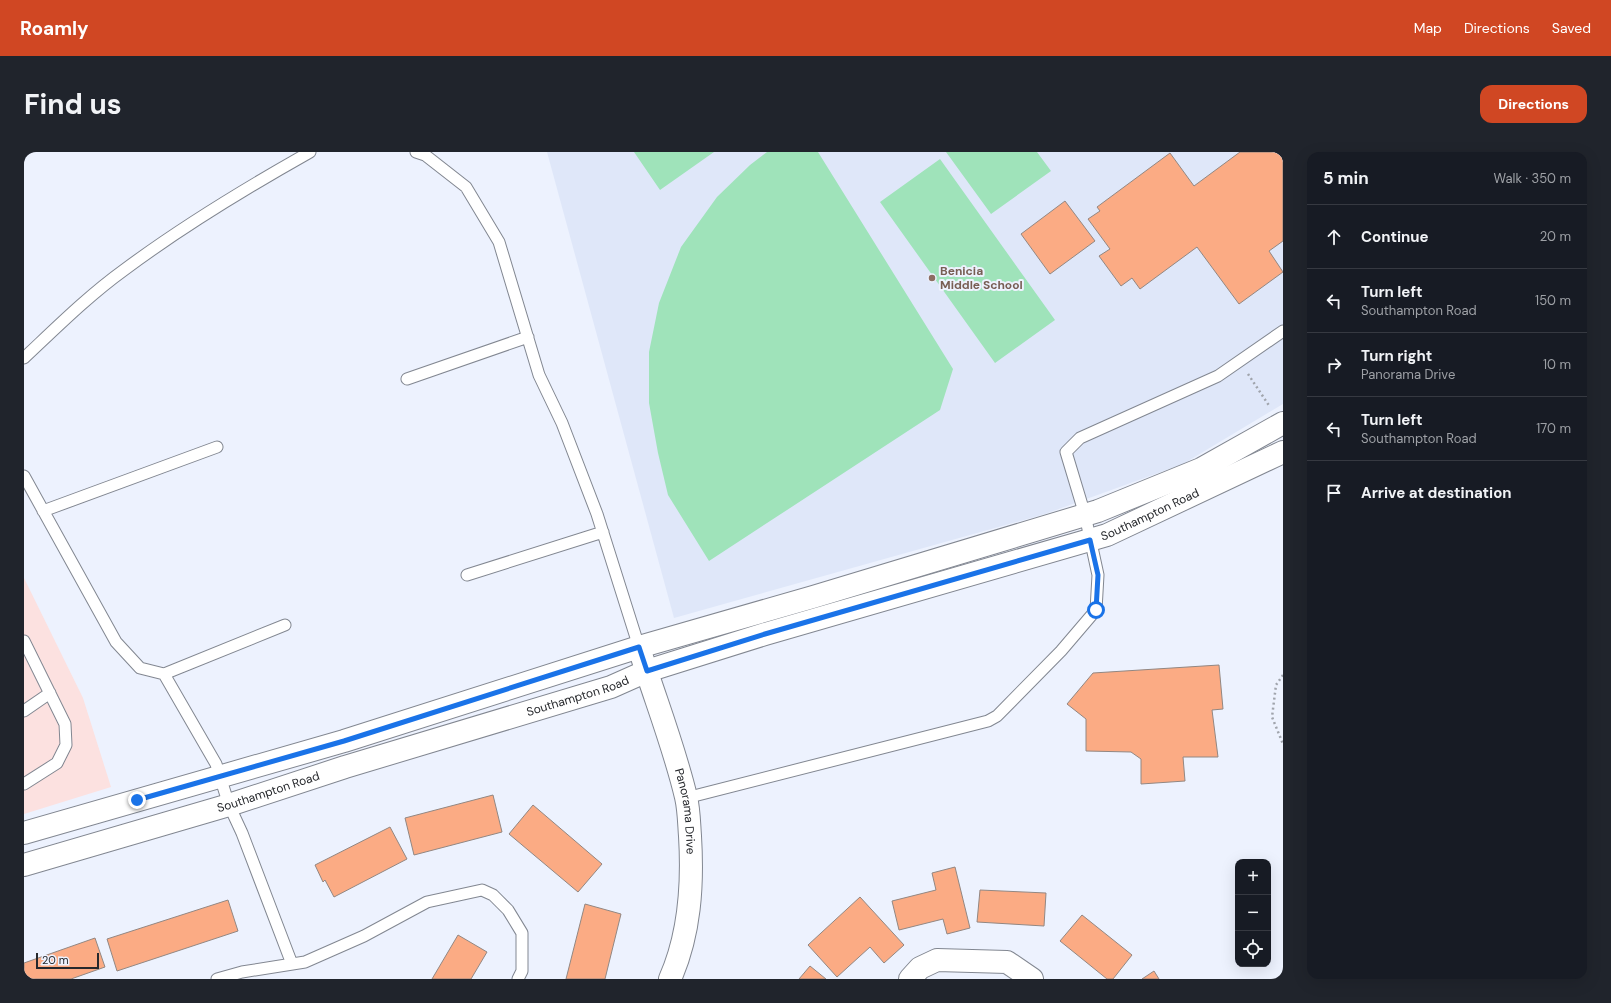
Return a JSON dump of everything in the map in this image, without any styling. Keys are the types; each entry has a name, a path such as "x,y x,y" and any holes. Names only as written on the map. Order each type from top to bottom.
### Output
{"street":[{"name":"Southampton Road","path":"24,833 344,741 639,647 813,597 1098,511 1201,469 1282,424"},
{"name":"Southampton Road","path":"24,865 229,805 612,686 647,671 765,634 1107,535 1283,452"},
{"name":"Panorama Drive","path":"639,647 686,798 692,865 689,913 678,962 670,979"},
{"path":"910,979 920,968 937,960 1007,962 1032,979"}],"lane":[{"path":"24,358 61,322 123,270 240,191 310,152"},
{"path":"416,152 425,155 466,187 499,242 539,375 562,423 603,532 639,647"},
{"path":"686,798 988,721 997,716 1061,651 1096,610 1098,575 1085,515 1066,452 1080,438 1218,376 1283,331"},
{"path":"407,379 528,337"},
{"path":"43,511 217,447"},
{"path":"24,476 116,642 140,668 164,674 285,625"},
{"path":"467,575 603,532"},
{"path":"24,641 65,724 66,745 57,762 24,784"},
{"path":"164,674 216,764 229,805 242,833 292,964"},
{"path":"24,711 50,693"},
{"path":"217,979 242,972 305,962 364,936 427,902 482,890 493,894 508,910 522,933 522,971 518,979"}],"path":[{"path":"1239,362 1282,424"},
{"path":"1283,675 1276,685 1272,717 1283,744"}],"shaded area":[{"name":"Benicia Middle School","path":"547,152 1283,152 1283,404 1183,464 1045,514 674,618"},
{"path":"24,578 83,698 111,787 24,814"}],"green space":[{"path":"634,152 714,152 660,190"},
{"path":"767,152 818,152 953,369 940,410 709,561 668,495 658,453 649,403 649,352 659,303 681,247 717,197 750,165"},
{"path":"946,152 1037,152 1051,171 991,214"},
{"path":"940,159 1055,320 995,363 880,202"}],"building":[{"path":"1240,152 1283,152 1283,241 1269,251 1283,272 1239,304 1197,247 1140,289 1132,278 1121,286 1099,256 1110,249 1088,219 1100,211 1097,207 1170,153 1194,186"},
{"path":"1065,201 1095,241 1050,274 1021,234"},
{"path":"1219,665 1223,709 1212,710 1218,757 1183,757 1185,781 1141,784 1141,759 1131,752 1086,751 1086,719 1067,704 1093,673"},
{"path":"493,795 502,832 414,855 405,818"},
{"path":"533,805 602,864 578,892 509,834"},
{"path":"390,827 407,859 334,897 325,880 323,882 315,865"},
{"path":"955,867 970,928 947,934 943,919 899,930 892,901 936,890 932,873"},
{"path":"980,890 1046,893 1044,926 977,922"},
{"path":"860,897 904,945 884,963 870,947 837,977 808,945"},
{"path":"228,900 238,931 117,971 107,939"},
{"path":"585,904 621,914 605,979 566,979"},
{"path":"1082,915 1132,955 1113,979 1107,979 1060,941"},
{"path":"458,935 487,952 471,979 432,979"},
{"path":"95,938 105,967 71,979 24,979 24,963"},
{"path":"810,966 826,979 799,979"},
{"path":"1154,971 1159,979 1142,979"}],"place":[{"name":"Benicia Middle School","path":"932,278"}],"route":[{"path":"137,800 344,741 639,647 647,671 765,634 1090,540 1098,575 1096,610"}]}
